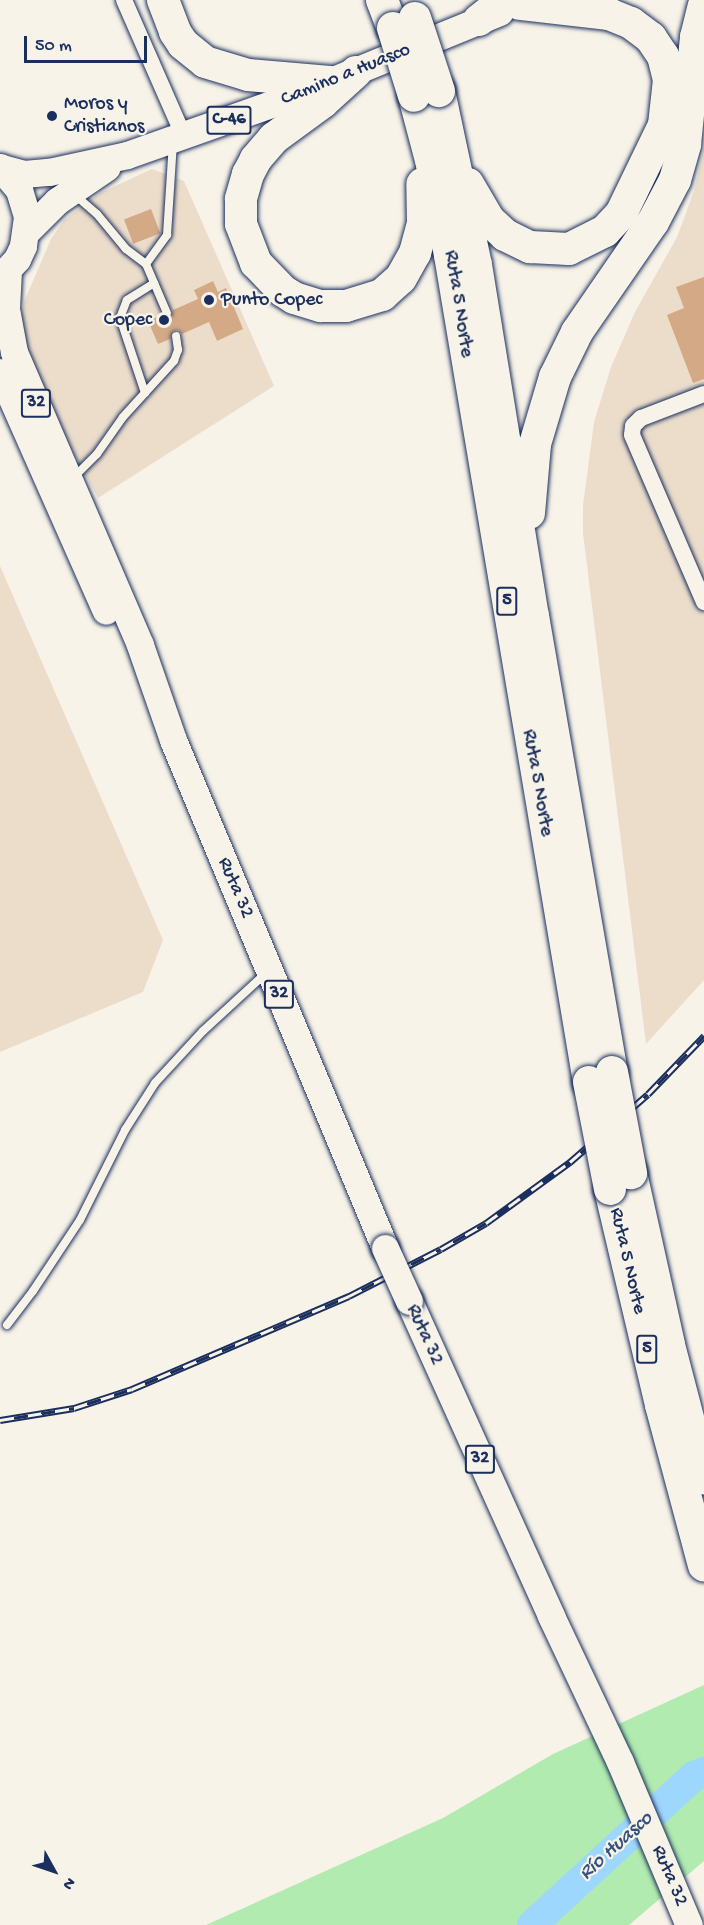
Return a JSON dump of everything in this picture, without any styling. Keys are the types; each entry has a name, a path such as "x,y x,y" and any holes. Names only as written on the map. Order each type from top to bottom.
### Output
{"highway":[{"path":"163,0 175,32 183,44 205,62 248,75 343,77"},
{"path":"451,142 470,189 489,220 505,235 530,247 569,249 595,238 614,223 634,190 655,147 667,112 669,80 667,67 658,47 640,29 609,14 518,1 479,20"},
{"path":"533,616 529,491 541,419 555,377 569,346 653,222 675,180 685,144 696,37 704,6"},
{"name":"Ruta 5 Norte","path":"393,8 425,102 450,255 621,1181 646,1344 704,1565"},
{"path":"343,77 323,102 274,138 256,159 248,174 241,199 245,240 256,263 274,285 294,298 334,307 372,300 382,295 401,278 416,253 423,222 425,102"},
{"name":"Ruta 5 Norte","path":"425,102 451,142 476,265 533,616 601,1077"},
{"name":"Ruta 5 Norte","path":"621,1181 662,1312 704,1479"}],"main road":[{"name":"Camino a Huasco","path":"1,167 24,174 49,172 126,156 343,77 479,20"},
{"name":"Camino a Huasco","path":"26,232 70,190 126,156"},
{"name":"32","path":"1,167 12,178 22,197 27,218 26,232 20,252 4,274"},
{"name":"Ruta 32","path":"4,274 6,309 14,351 60,485 122,648 173,740 385,1248 551,1616 620,1762 689,1925"},
{"name":"Ruta 32","path":"0,372 60,485"}],"street":[{"path":"124,0 179,138"},
{"path":"704,394 641,418 633,426 632,439 704,602"}],"lane":[{"path":"146,264 167,235 179,138"},
{"path":"70,190 97,214 126,249 146,264 167,313"},
{"path":"145,393 120,318 127,300 154,283"},
{"path":"60,485 98,454 123,417 174,360 178,351 176,336"},
{"path":"7,1325 33,1291 80,1220 125,1130 156,1083 203,1031 269,970"}],"shaded area":[{"path":"704,147 704,980 646,1044 583,533 583,505 594,422 611,367 635,312 677,237 694,191"},
{"path":"152,169 184,181 274,386 98,498 66,439 25,343 22,316 24,302 51,239 64,220 100,193"},
{"path":"0,566 163,940 143,992 0,1052"}],"green space":[{"path":"704,1685 704,1861 629,1925 206,1925 443,1818 553,1754"}],"building":[{"path":"151,209 160,233 133,244 124,219"},
{"path":"704,277 704,379 693,383 667,315 684,308 676,287"},
{"path":"213,281 218,292 226,288 243,329 217,341 209,322 182,334 178,330 173,331 170,339 158,344 148,321 161,315 170,319 173,310 198,299 194,290"}],"waterway":[{"name":"Río Huasco","path":"532,1925 694,1776 704,1772"}],"railway":[{"path":"0,1420 74,1408 132,1389 349,1296 441,1249 486,1223 570,1162 648,1094 704,1036"}],"place":[{"name":"Moros y Cristianos","path":"52,116"},
{"name":"Punto Copec","path":"209,300"},
{"name":"Copec","path":"164,320"}]}
